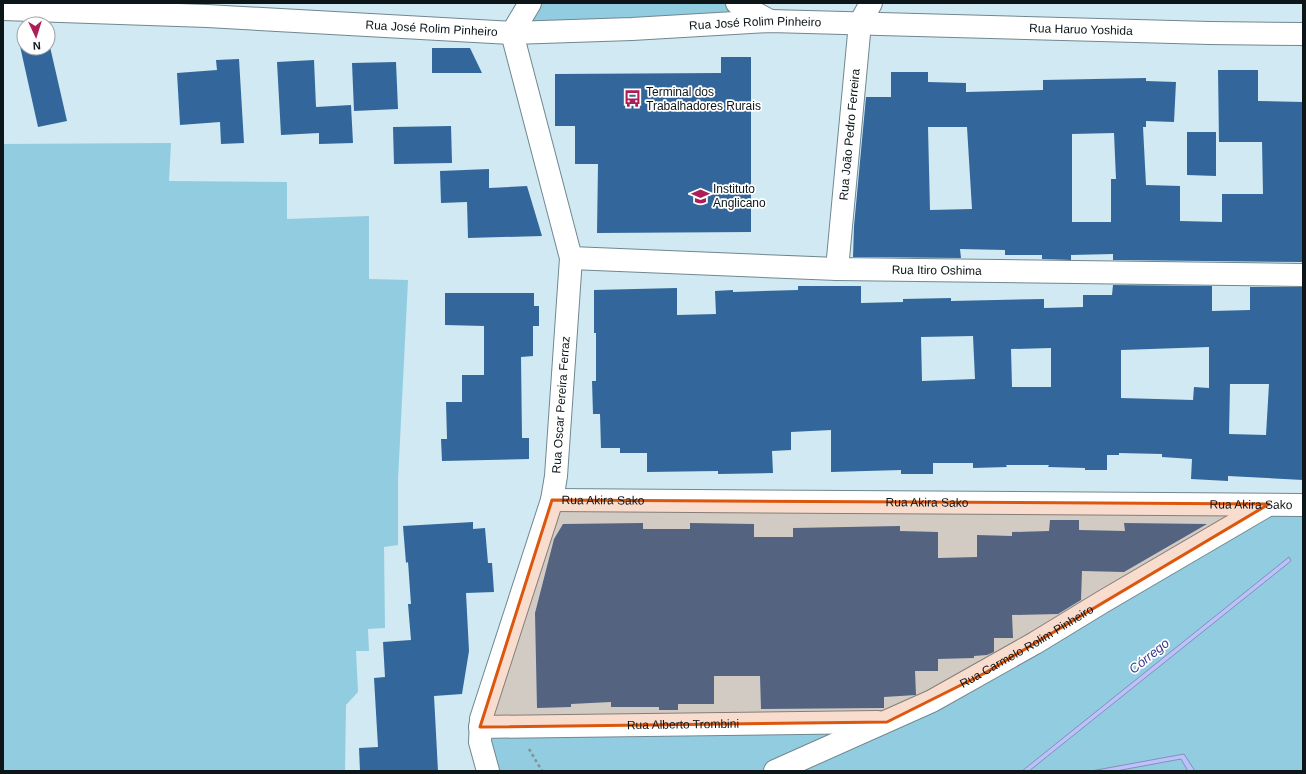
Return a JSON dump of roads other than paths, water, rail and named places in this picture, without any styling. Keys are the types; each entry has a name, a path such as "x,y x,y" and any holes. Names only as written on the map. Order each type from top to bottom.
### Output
{"street":[{"path":"512,33 530,3"},
{"path":"737,3 770,21"},
{"name":"Rua João Pedro Ferreira","path":"837,268 860,23 871,3"},
{"name":"Rua José Rolim Pinheiro","path":"3,9 210,9 512,33 632,29 770,21 860,23"},
{"name":"Rua Haruo Yoshida","path":"860,23 1210,33 1303,34"},
{"name":"Rua Oscar Pereira Ferraz","path":"488,771 480,742 480,727 485,706 552,500 556,476 570,258 512,33"},
{"name":"Rua Itiro Oshima","path":"570,258 837,268 1303,275"},
{"name":"Rua Akira Sako","path":"552,500 1303,505"},
{"name":"Rua Carmelo Rolim Pinheiro","path":"775,771 932,701 985,673 1269,504"},
{"name":"Rua Alberto Trombini","path":"480,727 887,722"}],"place":[{"name":"Terminal dos Trabalhadores Rurais","path":"633,99"},
{"name":"Instituto Anglicano","path":"700,196"}],"water label":[{"name":"Córrego","path":"1149,656"}]}
